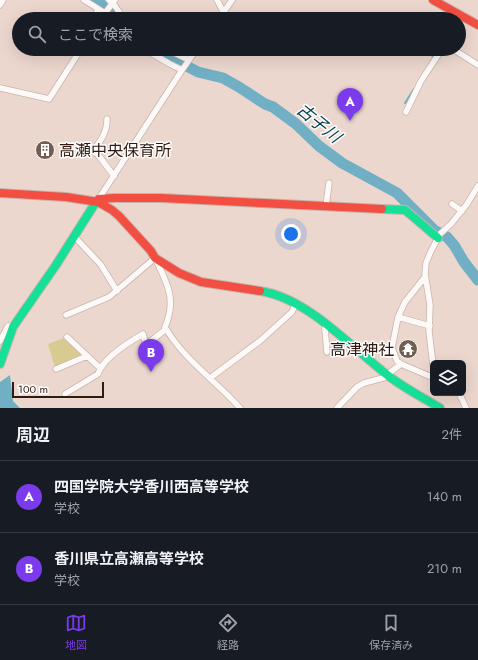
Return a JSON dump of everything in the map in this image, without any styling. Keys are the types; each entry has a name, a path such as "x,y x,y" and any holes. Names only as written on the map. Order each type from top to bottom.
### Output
{"street":[{"path":"0,5 3,0"},
{"path":"84,0 106,12 112,1 119,12"},
{"path":"218,0 224,12"},
{"path":"225,12 232,0"},
{"path":"432,0 450,12"},
{"path":"466,20 478,25"},
{"path":"0,88 49,99 77,56"},
{"path":"156,56 182,70"},
{"path":"181,56 189,60"},
{"path":"0,364 13,328 192,56"},
{"path":"406,112 421,81 437,56"},
{"path":"463,56 478,65"},
{"path":"106,119 107,128 104,136 93,151 99,156 114,176"},
{"path":"326,206 329,183"},
{"path":"433,360 430,305 425,277 426,263 438,238 462,211 478,186"},
{"path":"0,193 66,197 97,202 112,210 119,216 151,251 168,286 171,308 165,327 168,333 190,359 240,408"},
{"path":"97,202 113,197 129,199 161,198 405,210 438,238"},
{"path":"452,204 462,211"},
{"path":"74,236 101,265 117,292"},
{"path":"66,315 109,297 117,292 155,258"},
{"path":"155,258 190,278 213,284 268,292 296,303 308,310 387,375 440,408"},
{"path":"425,277 405,302 398,317 392,348 397,361 401,364 430,376"},
{"path":"210,378 261,340 292,312 296,303"},
{"path":"398,317 430,326"},
{"path":"326,325 327,352"},
{"path":"0,341 8,326 13,328"},
{"path":"65,394 98,374 100,368 126,343 143,334 146,345 166,329"},
{"path":"67,337 100,368"},
{"path":"56,369 87,356"},
{"path":"337,408 357,387 364,383 383,378 401,364"},
{"path":"460,396 466,408"}],"shaded area":[{"path":"64,338 83,356 55,367 48,344"}],"water":[{"path":"10,375 13,401 20,408 0,408 0,382"}],"waterway":[{"name":"古子川","path":"95,0 111,12"},
{"name":"古子川","path":"167,56 198,72 223,78 265,104 273,107 296,124 319,146 342,163 397,193 434,230 447,237 478,280"},
{"path":"405,103 414,89"}],"traffic: fast":[{"path":"0,364 13,327 56,265 94,205"},
{"path":"382,209 405,210 438,238"},
{"path":"260,291 277,295 311,313 327,324 392,379 440,408"}],"traffic: jam":[{"path":"433,0 455,12"},
{"path":"466,18 478,25"},
{"path":"0,193 66,197 98,202 119,216 151,251 155,258 179,273 201,282 260,291"},
{"path":"99,199 161,198 382,209"}],"place":[{"name":"四国学院大学香川西高等学校","path":"350,121"},
{"name":"高瀬中央保育所","path":"45,150"},
{"name":"高津神社","path":"408,349"},
{"name":"香川県立高瀬高等学校","path":"151,372"}]}
